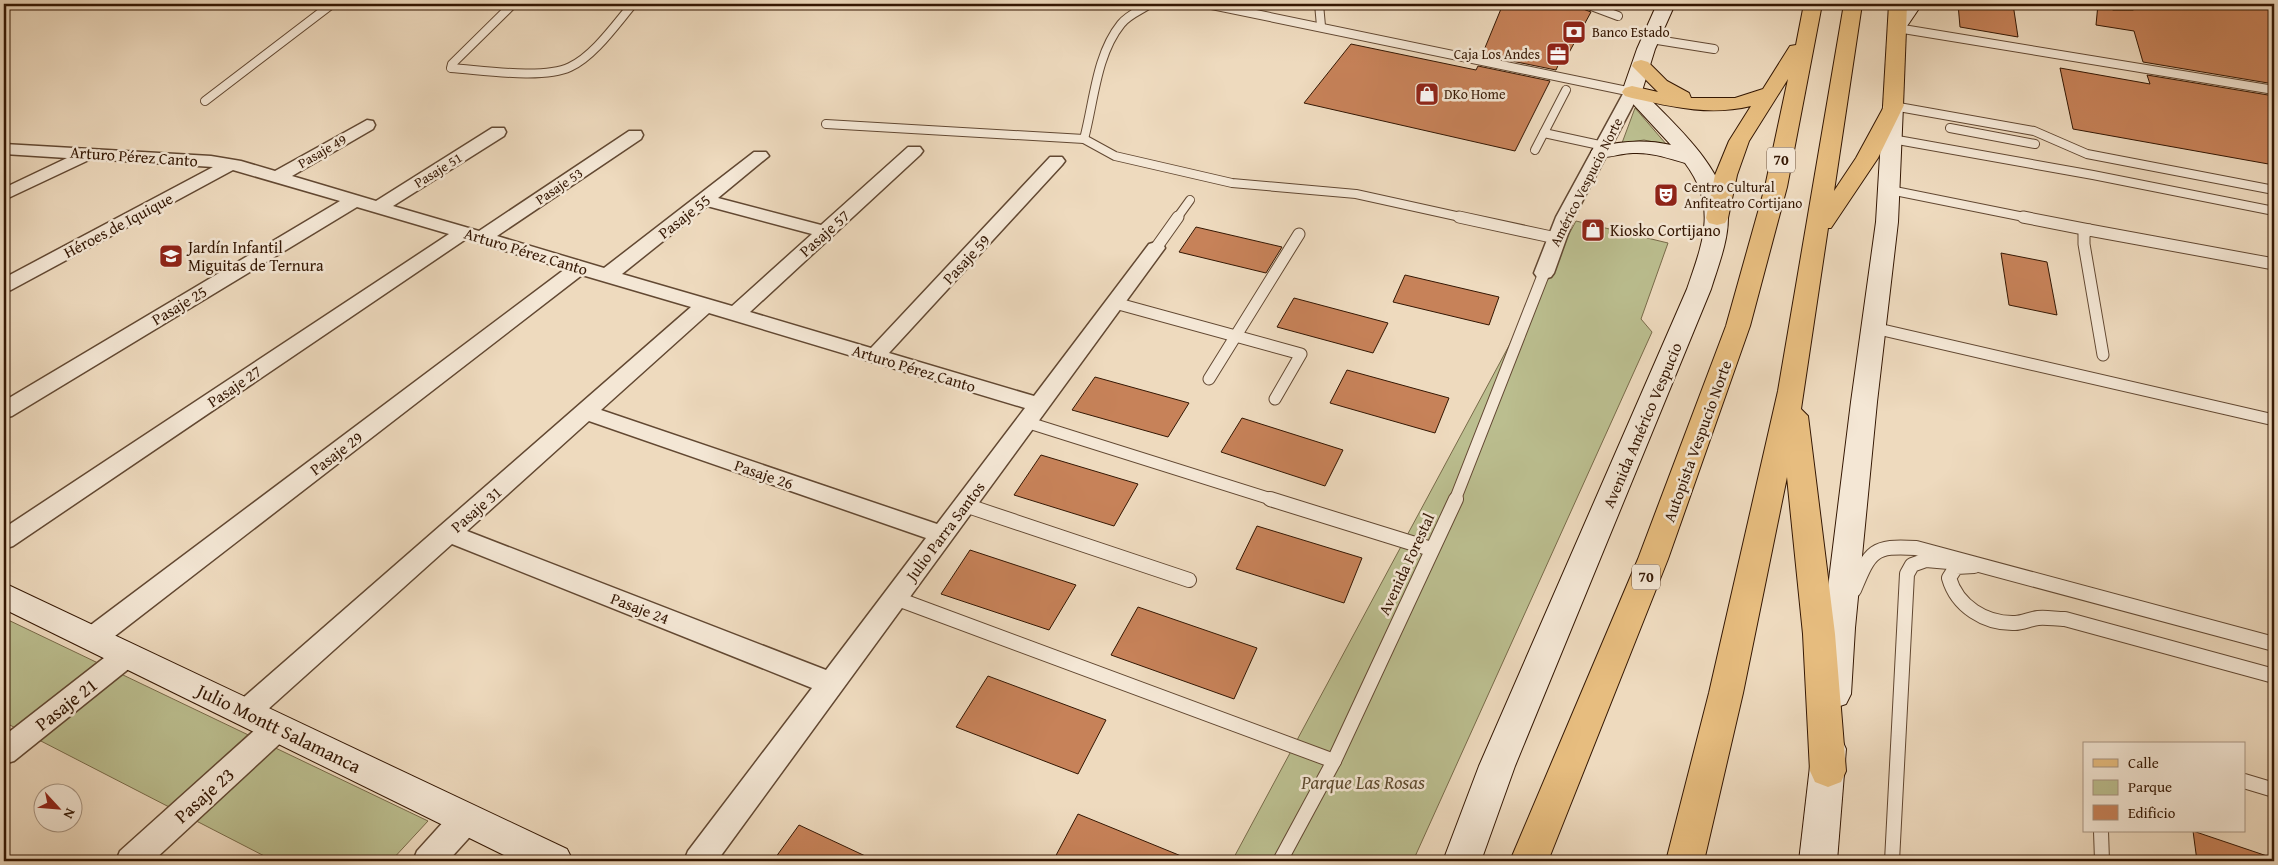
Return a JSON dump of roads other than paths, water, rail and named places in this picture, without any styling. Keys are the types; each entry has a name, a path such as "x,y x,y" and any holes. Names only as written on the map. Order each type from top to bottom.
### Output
{"main road":[{"path":"1666,4 1632,92 1707,105 1738,105 1768,94"},
{"name":"Autopista Vespucio Norte","path":"1529,861 1650,568 1738,326 1776,187 1813,4"},
{"path":"1685,861 1726,693 1791,391 1853,4"},
{"path":"1818,861 1828,771 1839,628 1890,190 1898,4"},
{"path":"1897,28 1913,4"},
{"path":"1717,218 1726,175 1739,141 1791,61 1807,31"},
{"path":"1641,66 1651,77 1669,91 1707,105"},
{"name":"Avenida Américo Vespucio","path":"1462,861 1497,766 1699,289 1717,218 1714,197 1693,158 1632,92"},
{"path":"1818,231 1867,158 1894,106"},
{"path":"1603,149 1642,146 1665,149 1693,158"},
{"path":"1791,391 1804,517 1819,634 1828,771"},
{"name":"Julio Montt Salamanca","path":"4,595 554,861"}],"street":[{"name":"Américo Vespucio Norte","path":"1544,273 1556,238 1632,92"},
{"name":"Pasaje 49","path":"277,176 367,125"},
{"name":"Pasaje 51","path":"379,207 498,132"},
{"name":"Pasaje 53","path":"473,235 635,135"},
{"name":"Arturo Pérez Canto","path":"4,149 90,153 231,164 277,176 875,356 1033,414"},
{"name":"Pasaje 57","path":"735,314 914,152"},
{"path":"4,195 90,153"},
{"name":"Pasaje 55","path":"607,276 760,156"},
{"name":"Pasaje 59","path":"875,356 1056,161"},
{"name":"Héroes de Iquique","path":"4,286 231,164"},
{"name":"Pasaje 25","path":"4,411 355,200"},
{"path":"704,200 825,232"},
{"name":"Pasaje 27","path":"4,540 473,235"},
{"name":"Julio Parra Santos","path":"699,861 1156,248"},
{"name":"Pasaje 29","path":"93,638 580,267"},
{"name":"Pasaje 31","path":"246,712 706,305"},
{"name":"Pasaje 26","path":"585,412 943,535"},
{"name":"Pasaje 24","path":"448,533 832,684"},
{"name":"Pasaje 21","path":"4,752 127,655"},
{"name":"Pasaje 23","path":"131,861 277,728"},
{"path":"428,861 466,819"}],"lane":[{"path":"205,101 332,4"},
{"path":"514,4 452,64 451,68 543,74 569,68 579,62 602,40 633,4"},
{"path":"1084,4 1106,4"},
{"path":"1084,139 1108,46 1122,23 1150,4"},
{"path":"1207,4 1321,26 1632,92"},
{"path":"1319,4 1321,26"},
{"path":"1586,4 1618,16"},
{"path":"2113,4 2133,4"},
{"path":"1897,28 2274,90"},
{"path":"1651,39 1714,49"},
{"path":"1535,150 1566,90"},
{"path":"1894,106 2034,131 2087,154 2274,190"},
{"path":"826,124 1084,139 1115,156 1232,183 1356,194 1556,238"},
{"path":"1950,128 1972,143 2093,175 2274,211"},
{"path":"1544,133 1603,149"},
{"path":"1892,139 2035,144"},
{"path":"2087,154 2093,175"},
{"path":"1890,190 2274,264"},
{"name":"Julio Parra Santos","path":"1156,248 1190,200"},
{"path":"2090,230 2084,234 2084,244 2103,355"},
{"path":"1209,379 1299,234"},
{"name":"Avenida Forestal","path":"1280,861 1334,761 1461,487 1544,273"},
{"path":"1116,303 1301,354 1275,399"},
{"path":"1874,328 2274,420"},
{"path":"1033,414 1431,549"},
{"path":"965,505 1189,580"},
{"path":"1839,628 1868,558 1876,550 1894,546 1916,548 2274,644"},
{"path":"1892,861 1907,574 1912,565 1926,560 1983,566"},
{"path":"1983,566 1956,567 1949,578 1953,592 1965,606 1988,619 2014,623 2039,618 2065,619 2274,676"},
{"path":"895,598 1334,761"},
{"path":"2246,782 2274,790"},
{"path":"2101,832 2102,861"}],"place":[{"name":"Banco Estado","path":"1574,32"},
{"name":"Caja Los Andes","path":"1558,54"},
{"name":"DKo Home","path":"1427,94"},
{"name":"Centro Cultural Anfiteatro Cortijano","path":"1666,195"},
{"name":"Kiosko Cortijano","path":"1593,230"},
{"name":"Jardín Infantil Miguitas de Ternura","path":"171,256"}],"park label":[{"name":"Parque Las Rosas","path":"1363,782"}]}
